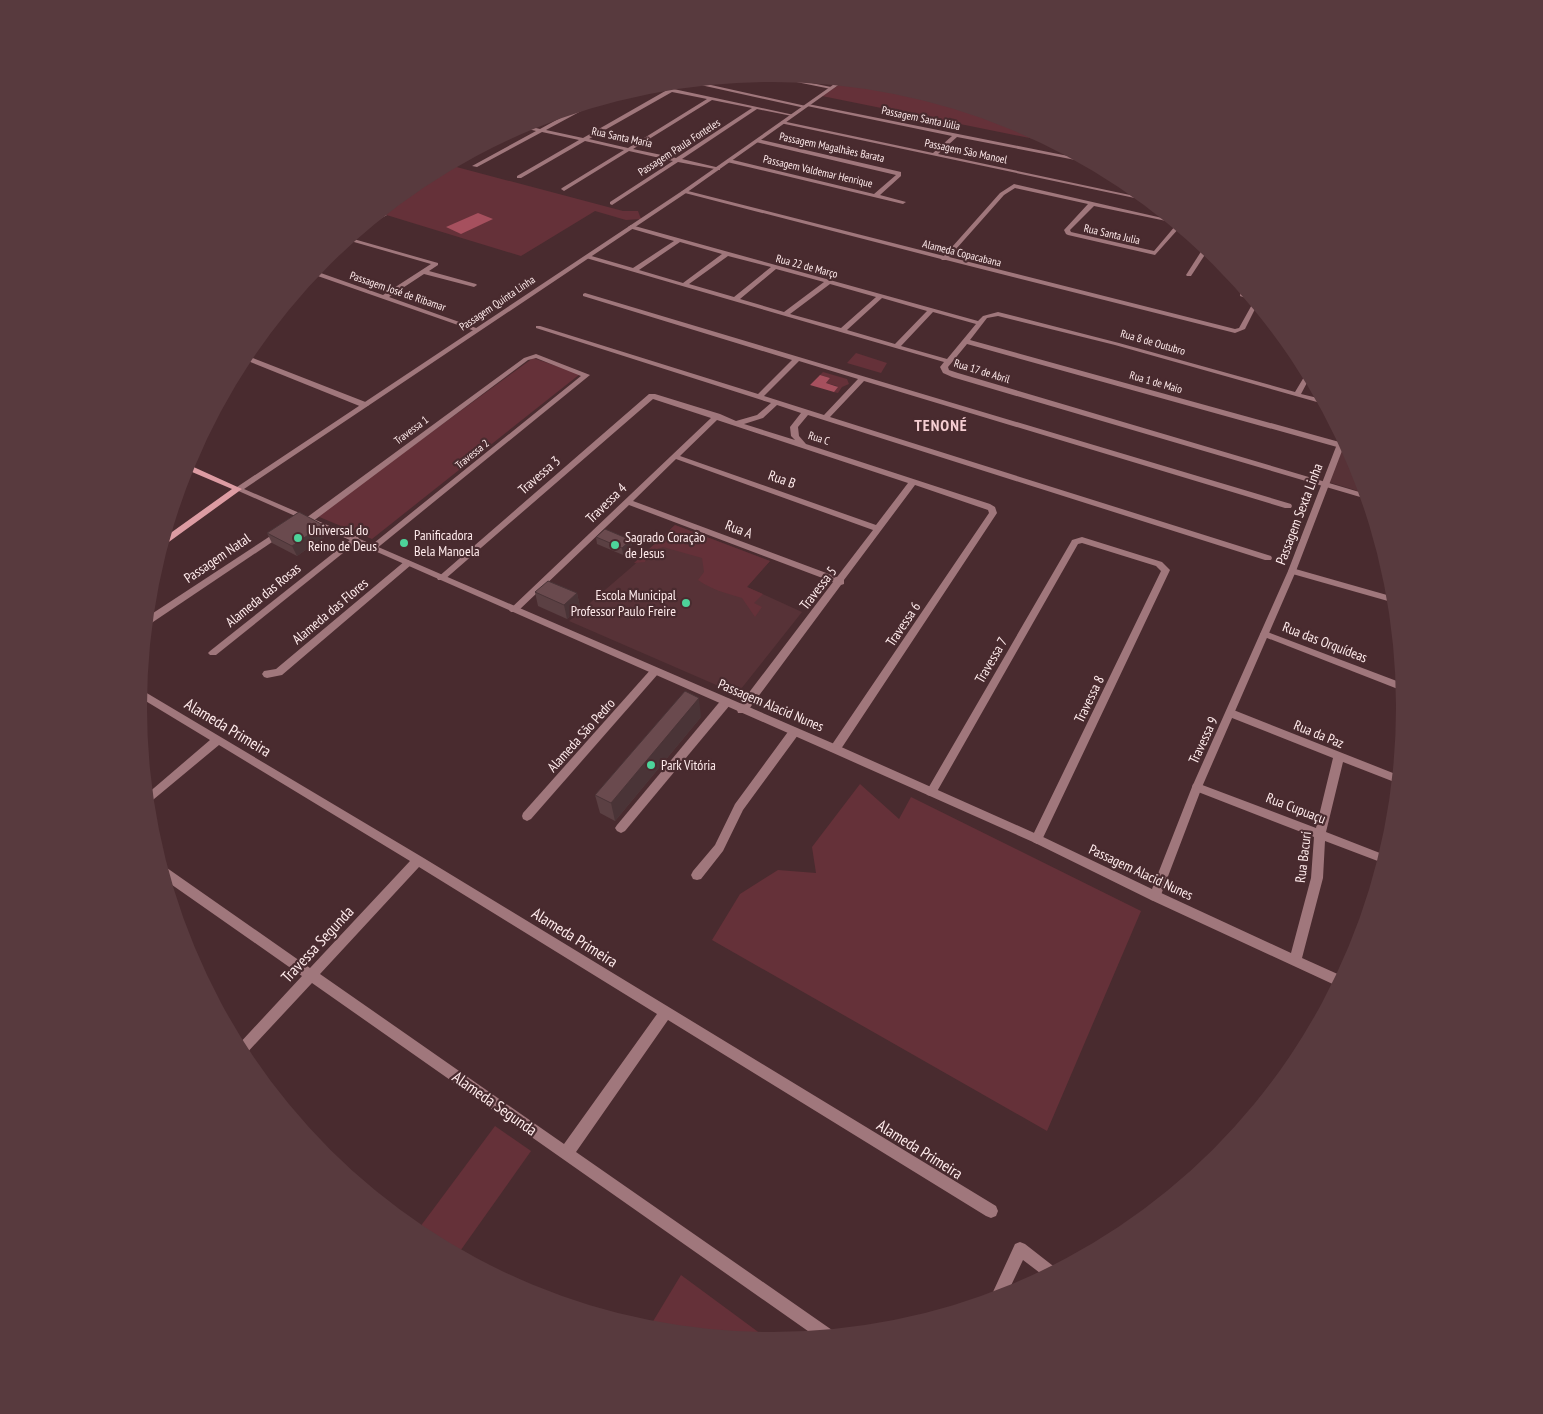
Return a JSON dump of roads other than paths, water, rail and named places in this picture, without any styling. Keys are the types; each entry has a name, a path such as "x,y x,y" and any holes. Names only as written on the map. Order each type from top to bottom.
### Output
{"main road":[{"name":"Passagem Alacid Nunes","path":"194,470 238,489"},
{"name":"Passagem Quinta Linha","path":"171,537 238,489"}],"street":[{"path":"812,84 831,88"},
{"name":"Passagem Santa Júlia","path":"709,86 1068,158"},
{"name":"Passagem Quinta Linha","path":"238,489 588,257 718,169 834,86"},
{"path":"673,90 792,116"},
{"path":"519,177 669,91"},
{"path":"564,189 712,98"},
{"name":"Passagem Paula Fonteles","path":"612,203 756,108"},
{"path":"475,166 561,120"},
{"name":"Passagem São Manoel","path":"782,122 1130,197"},
{"name":"Rua Santa Maria","path":"534,130 718,169"},
{"path":"935,154 956,135"},
{"name":"Passagem Magalhães Barata","path":"758,140 896,171 899,175 876,195"},
{"name":"Passagem Valdemar Henrique","path":"729,161 903,202"},
{"path":"944,259 1010,187 1018,186 1161,219"},
{"name":"Alameda Copacabana","path":"684,192 1235,331 1242,329 1252,309"},
{"name":"Rua Santa Julia","path":"1092,203 1068,230 1068,233 1155,253 1174,230"},
{"name":"Rua 22 de Março","path":"631,227 979,323"},
{"path":"635,270 679,240"},
{"path":"356,241 436,264 385,296"},
{"path":"685,284 726,253"},
{"path":"1189,275 1202,255"},
{"name":"Rua 17 de Abril","path":"588,257 898,345 947,361 944,368 955,375 1324,485"},
{"path":"736,299 775,267"},
{"path":"424,272 474,285"},
{"name":"Passagem José de Ribamar","path":"321,275 477,330"},
{"path":"787,314 828,282"},
{"path":"585,295 1288,506"},
{"path":"844,330 881,296"},
{"path":"898,345 932,310"},
{"name":"Rua 8 de Outubro","path":"979,323 985,317 998,314 1117,344 1314,399"},
{"path":"947,361 979,323"},
{"path":"538,327 1268,558"},
{"name":"Rua 1 de Maio","path":"965,341 1336,440"},
{"name":"Travessa 1","path":"298,522 526,359 536,356 584,374 585,378"},
{"path":"759,397 797,359"},
{"path":"252,360 365,405"},
{"name":"Travessa 2","path":"373,547 585,378"},
{"path":"825,418 862,379"},
{"path":"1297,394 1304,381"},
{"name":"Travessa 3","path":"441,578 649,397 655,397"},
{"name":"Rua C","path":"655,397 914,481"},
{"path":"737,423 752,421 768,413 776,402"},
{"path":"802,444 795,436 794,427 806,412"},
{"name":"Travessa 4","path":"514,610 717,416"},
{"name":"Passagem Sexta Linha","path":"1280,598 1339,448"},
{"name":"Rua B","path":"674,456 880,529"},
{"name":"Travessa 6","path":"835,749 993,513 992,509 987,506 914,481"},
{"name":"Travessa 5","path":"742,710 841,582 914,481"},
{"path":"1324,485 1359,495"},
{"name":"Passagem Alacid Nunes","path":"238,489 298,522 355,539 1037,839 1155,896 1334,978"},
{"name":"Rua A","path":"628,502 841,582"},
{"name":"Passagem Natal","path":"153,618 298,522"},
{"name":"Alameda das Rosas","path":"213,653 355,539"},
{"name":"Travessa 7","path":"931,792 1075,542 1082,540 1159,564 1166,570"},
{"name":"Alameda das Flores","path":"267,674 279,672 408,563"},
{"name":"Travessa 8","path":"1037,839 1166,570"},
{"path":"1292,571 1386,598"},
{"name":"Travessa 9","path":"1155,896 1197,787 1280,598"},
{"name":"Rua das Orquídeas","path":"1265,634 1395,684"},
{"name":"Alameda São Pedro","path":"526,816 655,671"},
{"name":"Alameda Primeira","path":"147,697 418,860 991,1211"},
{"path":"621,828 726,702"},
{"name":"Rua da Paz","path":"1231,712 1392,777"},
{"path":"697,875 719,848 739,806 794,732"},
{"path":"153,795 218,740"},
{"name":"Rua Bacuri","path":"1295,960 1317,878 1320,833 1339,756"},
{"name":"Rua Cupuaçu","path":"1197,787 1378,856"},
{"name":"Travessa Segunda","path":"247,1045 418,860"},
{"name":"Alameda Segunda","path":"171,877 819,1329"},
{"path":"567,1152 666,1012"},
{"path":"1003,1287 1020,1250 1046,1268"}],"place":[{"name":"Universal do Reino de Deus","path":"298,538"},
{"name":"Panificadora Bela Manoela","path":"404,543"},
{"name":"Sagrado Coração de Jesus","path":"615,545"},
{"name":"Escola Municipal Professor Paulo Freire","path":"686,603"},
{"name":"Park Vitória","path":"651,765"}],"district":[{"name":"TENONÉ","path":"941,425"}]}
